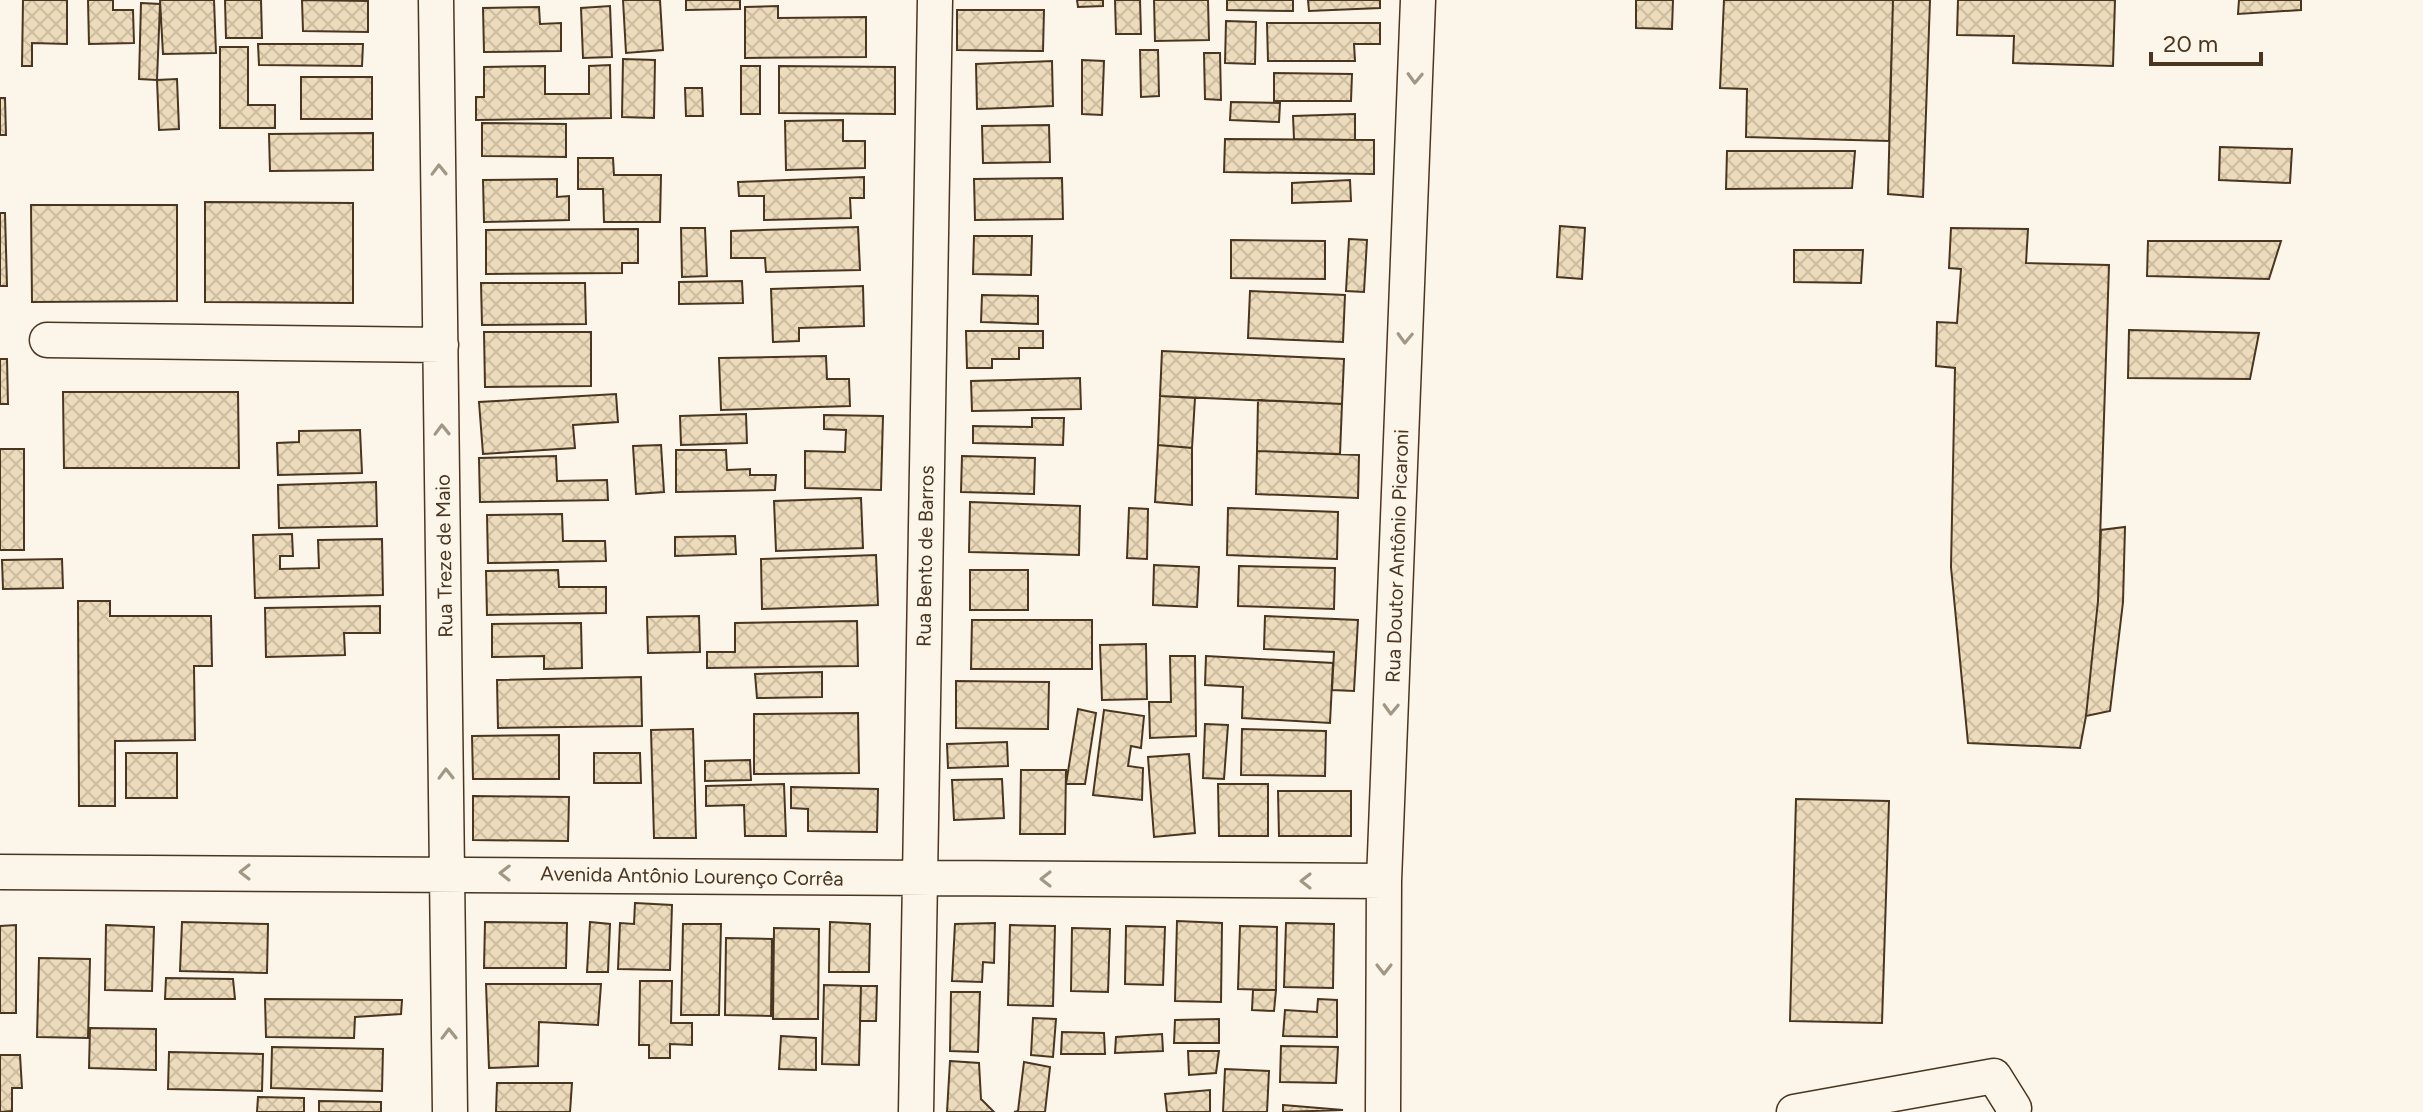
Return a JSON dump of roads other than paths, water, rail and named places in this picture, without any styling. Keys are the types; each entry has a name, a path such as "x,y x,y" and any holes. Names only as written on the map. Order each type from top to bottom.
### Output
{"street":[{"name":"Rua Treze de Maio","path":"436,0 450,1112"},
{"name":"Rua Bento de Barros","path":"916,1112 935,0"},
{"name":"Rua Doutor Antônio Picaroni","path":"1383,1112 1384,881 1418,0"},
{"path":"47,340 441,345"},
{"name":"Avenida Antônio Lourenço Corrêa","path":"0,872 1384,881"},
{"path":"1794,1112 1994,1076 2014,1108 2013,1112"}]}
